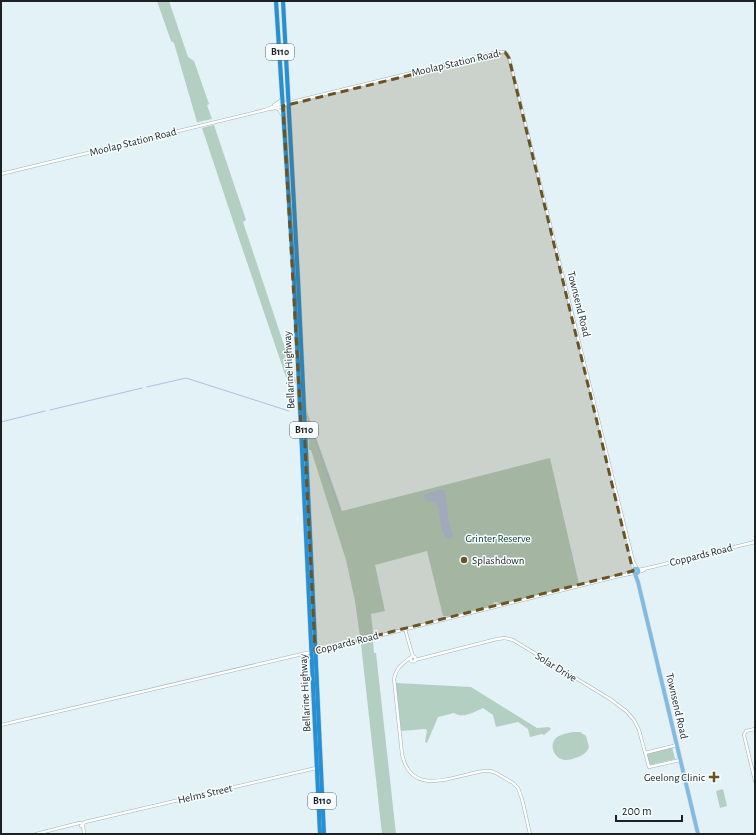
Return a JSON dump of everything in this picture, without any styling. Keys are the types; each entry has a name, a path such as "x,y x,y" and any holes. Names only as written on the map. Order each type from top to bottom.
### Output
{"highway":[{"name":"Bellarine Highway","path":"276,1 294,280 300,422 314,652"},
{"name":"Bellarine Highway","path":"283,1 314,652 320,834"},
{"path":"300,422 304,429"},
{"name":"Bellarine Highway","path":"319,768 324,834"}],"main road":[{"name":"Townsend Road","path":"636,572 698,834"}],"street":[{"name":"Moolap Station Road","path":"1,174 501,51 505,52"},
{"name":"Townsend Road","path":"505,52 509,58 636,572"},
{"path":"282,98 273,108 280,110 284,118"},
{"name":"Coppards Road","path":"1,725 314,652 755,542"},
{"path":"405,629 413,658 400,666 394,676 404,762 416,776 431,782 484,771 496,773 513,783 520,791 530,834"},
{"name":"Solar Drive","path":"413,658 498,639 505,638 513,640 623,708 636,724 649,768 680,760"},
{"path":"755,729 746,731 744,735 755,781"},
{"path":"645,753 677,745"},
{"name":"Helms Street","path":"82,825 88,822 319,768"},
{"path":"36,834 75,825 82,825 84,834"}],"highlighted area":[{"path":"505,52 509,58 633,571 315,651 304,428 301,424 283,106"}],"green space":[{"path":"157,1 169,1 188,57 194,61 209,104 207,105 212,119 197,122 174,43 171,41"},
{"path":"214,125 246,220 243,222 295,378 296,383 289,386 202,128"},
{"name":"Grinter Reserve","path":"307,412 342,511 550,458 579,584 500,604 494,602 493,605 443,616 427,551 375,565 385,611 371,614 373,634 360,637 355,601 346,560 311,450 309,450"},
{"path":"373,641 374,653 376,653 396,834 382,834 361,644"},
{"path":"396,683 471,687 537,728 549,727 551,729 544,735 542,734 530,737 528,729 518,722 496,727 493,715 483,708 465,715 457,715 454,713 438,717 427,743 425,742 427,730 425,729 401,731"},
{"path":"580,732 586,736 589,747 586,753 568,760 558,757 553,747 554,740 561,735"},
{"path":"672,747 675,759 649,765 647,753"},
{"path":"723,789 727,806 720,808 716,791"}],"water":[{"path":"442,489 444,490 446,497 448,519 453,535 453,537 448,539 443,533 436,503 433,501 427,501 424,497 426,494"}],"waterway":[{"path":"147,387 186,378 289,411"},
{"path":"50,410 142,388"},
{"path":"1,422 45,411"},
{"path":"309,422 340,511"}],"place":[{"name":"Splashdown","path":"464,560"},
{"name":"Geelong Clinic","path":"714,777"}]}
